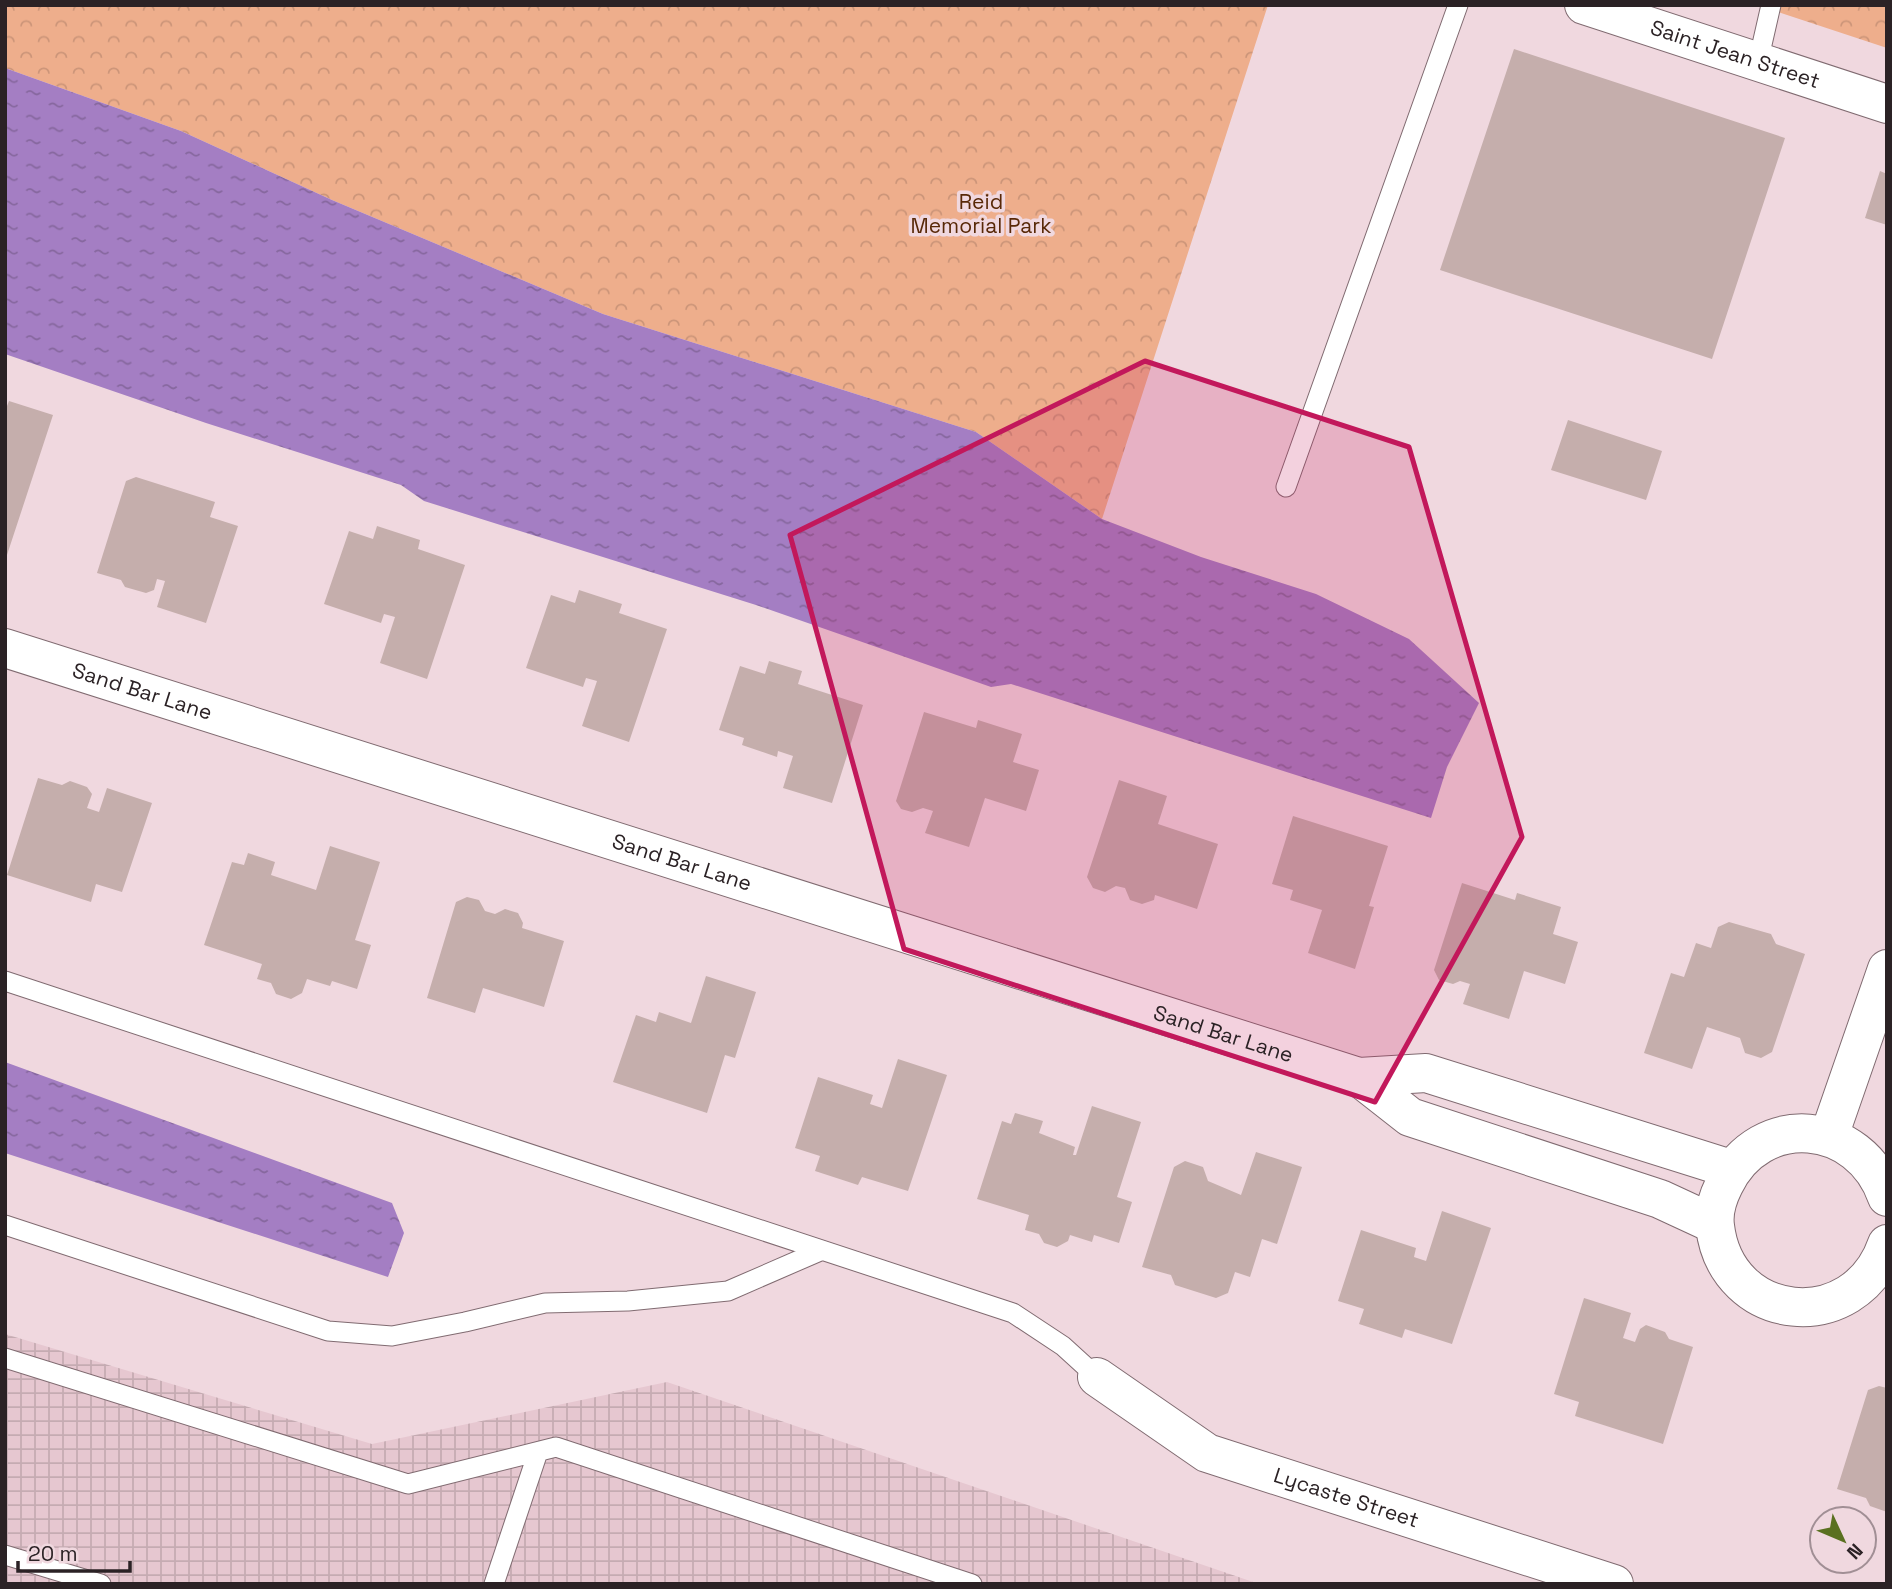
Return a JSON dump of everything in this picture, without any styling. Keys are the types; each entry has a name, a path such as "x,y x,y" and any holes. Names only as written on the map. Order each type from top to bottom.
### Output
{"street":[{"name":"Saint Jean Street","path":"1584,5 1887,104"},
{"name":"Sand Bar Lane","path":"5,648 1359,1077 1410,1117 1660,1199 1714,1224"},
{"path":"1829,1136 1887,969"},
{"name":"Sand Bar Lane","path":"1359,1077 1426,1073 1731,1169"},
{"path":"1882,1264 1856,1290 1840,1299 1810,1308 1790,1307 1767,1301 1749,1291 1734,1275 1721,1254 1714,1224 1717,1199 1731,1169 1740,1158 1762,1142 1793,1133 1829,1136 1856,1150 1882,1182 1887,1196"},
{"name":"Lycaste Street","path":"1097,1377 1206,1453 1614,1584"}],"lane":[{"path":"1286,486 1458,5"},
{"path":"1758,62 1771,5"},
{"path":"5,981 1013,1313 1063,1346 1097,1377"},
{"path":"5,1225 328,1331 392,1336 545,1303 628,1301 728,1290 820,1251"},
{"path":"5,1358 408,1484 556,1447 972,1584"},
{"path":"494,1584 538,1452"},
{"path":"5,1555 101,1584"}],"highlighted area":[{"path":"1145,361 1409,447 1522,837 1375,1102 904,949 790,535"}],"shaded area":[{"path":"5,1334 372,1444 667,1382 1259,1584 5,1584"}],"green space":[{"name":"Reid Memorial Park","path":"5,5 1268,5 1102,519 976,432 603,314 332,200 181,131 5,68"},
{"path":"1757,5 1887,5 1887,48"}],"water":[{"path":"5,68 181,131 332,200 603,314 976,432 1102,519 1201,557 1316,594 1409,639 1479,703 1447,767 1431,818 1011,684 991,687 756,605 424,501 401,485 206,423 5,354"},
{"path":"5,1062 392,1203 404,1233 388,1277 5,1153"}],"building":[{"path":"1514,49 1785,138 1712,359 1440,270"},
{"path":"1880,171 1887,174 1887,225 1865,218"},
{"path":"9,401 53,415 5,555 5,411"},
{"path":"1568,420 1662,451 1646,500 1551,470"},
{"path":"136,477 215,502 210,517 238,526 206,623 157,607 165,581 157,579 154,590 146,593 125,587 121,580 97,573 126,481"},
{"path":"377,526 420,540 418,549 465,565 427,679 380,663 395,617 384,614 381,623 324,604 349,531 373,539"},
{"path":"579,590 622,604 619,613 667,629 629,742 582,726 597,681 586,678 583,687 526,668 551,595 575,603"},
{"path":"769,661 802,671 798,684 863,705 832,803 783,788 793,756 778,751 777,757 742,745 744,738 719,730 740,666 765,674"},
{"path":"924,712 976,728 978,720 1022,734 1013,762 1039,770 1026,811 985,798 969,847 925,833 933,811 923,808 912,812 901,809 896,801"},
{"path":"38,778 62,785 70,781 87,787 92,794 87,808 99,812 107,788 152,803 122,892 96,884 91,902 7,875"},
{"path":"1119,780 1167,796 1158,824 1218,844 1197,909 1155,895 1154,900 1142,904 1130,900 1125,888 1116,886 1105,892 1093,888 1087,877"},
{"path":"1293,816 1388,846 1369,906 1374,907 1355,969 1308,953 1322,910 1290,900 1293,890 1272,884"},
{"path":"330,846 380,862 355,940 371,945 357,989 332,981 330,986 307,979 302,993 291,999 276,994 271,983 257,979 262,964 204,945 232,862 244,865 248,853 275,862 271,875 316,890"},
{"path":"1462,883 1515,900 1517,893 1561,907 1553,934 1578,942 1565,984 1524,971 1509,1019 1463,1004 1470,984 1460,981 1453,984 1439,980 1434,970"},
{"path":"467,897 479,900 485,911 495,914 505,909 518,913 523,923 522,928 564,941 544,1007 483,988 475,1013 427,998 456,902"},
{"path":"1729,922 1771,934 1776,944 1805,954 1772,1052 1761,1058 1745,1053 1740,1038 1707,1027 1692,1069 1644,1053 1671,973 1684,977 1696,943 1711,948 1718,927"},
{"path":"706,976 756,992 735,1058 725,1055 707,1113 613,1082 636,1015 656,1022 659,1012 691,1023"},
{"path":"898,1059 947,1075 908,1191 862,1177 858,1185 815,1171 820,1156 795,1148 818,1077 873,1095 870,1104 882,1108"},
{"path":"1092,1106 1141,1122 1117,1197 1132,1202 1119,1243 1094,1235 1092,1242 1070,1235 1068,1241 1057,1247 1044,1243 1039,1234 1025,1230 1029,1215 977,1199 1002,1121 1011,1124 1015,1113 1043,1121 1039,1133 1075,1147 1073,1155 1076,1155"},
{"path":"1256,1152 1302,1167 1277,1244 1262,1239 1250,1277 1235,1272 1228,1293 1216,1298 1175,1285 1171,1275 1142,1267 1174,1167 1185,1161 1203,1167 1208,1181 1241,1195"},
{"path":"1442,1211 1491,1228 1452,1344 1405,1329 1402,1338 1359,1324 1364,1309 1338,1301 1361,1230 1416,1248 1414,1257 1426,1261"},
{"path":"1584,1298 1631,1313 1623,1338 1635,1342 1640,1329 1646,1325 1665,1332 1669,1339 1693,1347 1663,1444 1575,1416 1579,1402 1554,1394"},
{"path":"1879,1386 1887,1388 1887,1512 1878,1509 1878,1505 1870,1505 1866,1498 1837,1489 1868,1390"}]}
